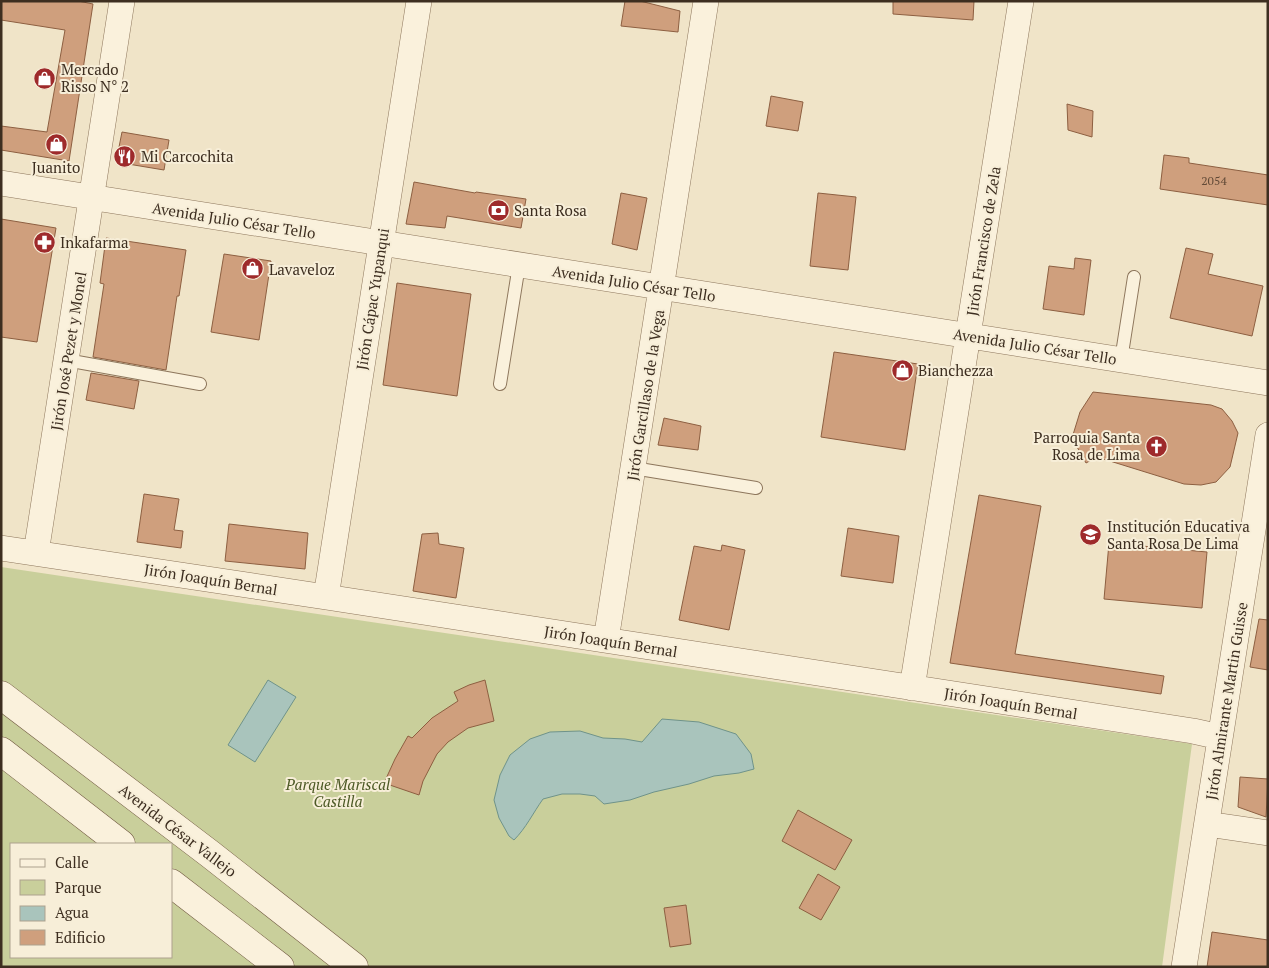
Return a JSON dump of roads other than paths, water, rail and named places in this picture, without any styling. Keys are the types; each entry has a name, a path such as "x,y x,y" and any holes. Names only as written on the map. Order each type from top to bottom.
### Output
{"main road":[{"name":"Avenida César Vallejo","path":"1,696 216,858 346,963"},
{"path":"1,751 120,843"},
{"path":"172,884 280,967"}],"street":[{"name":"Jirón José Pezet y Monel","path":"36,553 122,1"},
{"name":"Jirón Cápac Yupanqui","path":"326,597 419,1"},
{"name":"Jirón Garcillaso de la Vega","path":"606,640 706,1"},
{"name":"Jirón Francisco de Zela","path":"912,688 1021,1"},
{"name":"Avenida Julio César Tello","path":"1,183 1268,383"},
{"name":"Jirón Almirante Martin Guisse","path":"1184,967 1268,436"},
{"name":"Jirón Joaquín Bernal","path":"1,548 1193,731 1220,737"},
{"path":"1207,824 1268,834"}],"lane":[{"path":"500,384 519,265"},
{"path":"1121,360 1134,277"},
{"path":"66,360 200,384"},
{"path":"633,468 756,488"}],"water":[{"path":"268,680 296,697 255,762 228,745"},
{"path":"662,719 699,722 736,734 751,754 754,769 714,776 630,800 604,804 595,796 580,794 562,794 543,799 514,840 509,836 499,818 494,800 500,775 510,755 530,739 550,732 580,731 603,738 642,742"}],"place":[{"name":"Mercado Risso N° 2","path":"45,78"},
{"name":"Juanito","path":"56,144"},
{"name":"Mi Carcochita","path":"125,156"},
{"name":"Santa Rosa","path":"498,210"},
{"name":"Inkafarma","path":"44,242"},
{"name":"Lavaveloz","path":"253,269"},
{"name":"Bianchezza","path":"902,370"},
{"name":"Parroquia Santa Rosa de Lima","path":"1156,446"},
{"name":"Institución Educativa Santa Rosa De Lima","path":"1091,535"}],"park label":[{"name":"Parque Mariscal Castilla","path":"338,792"}]}
